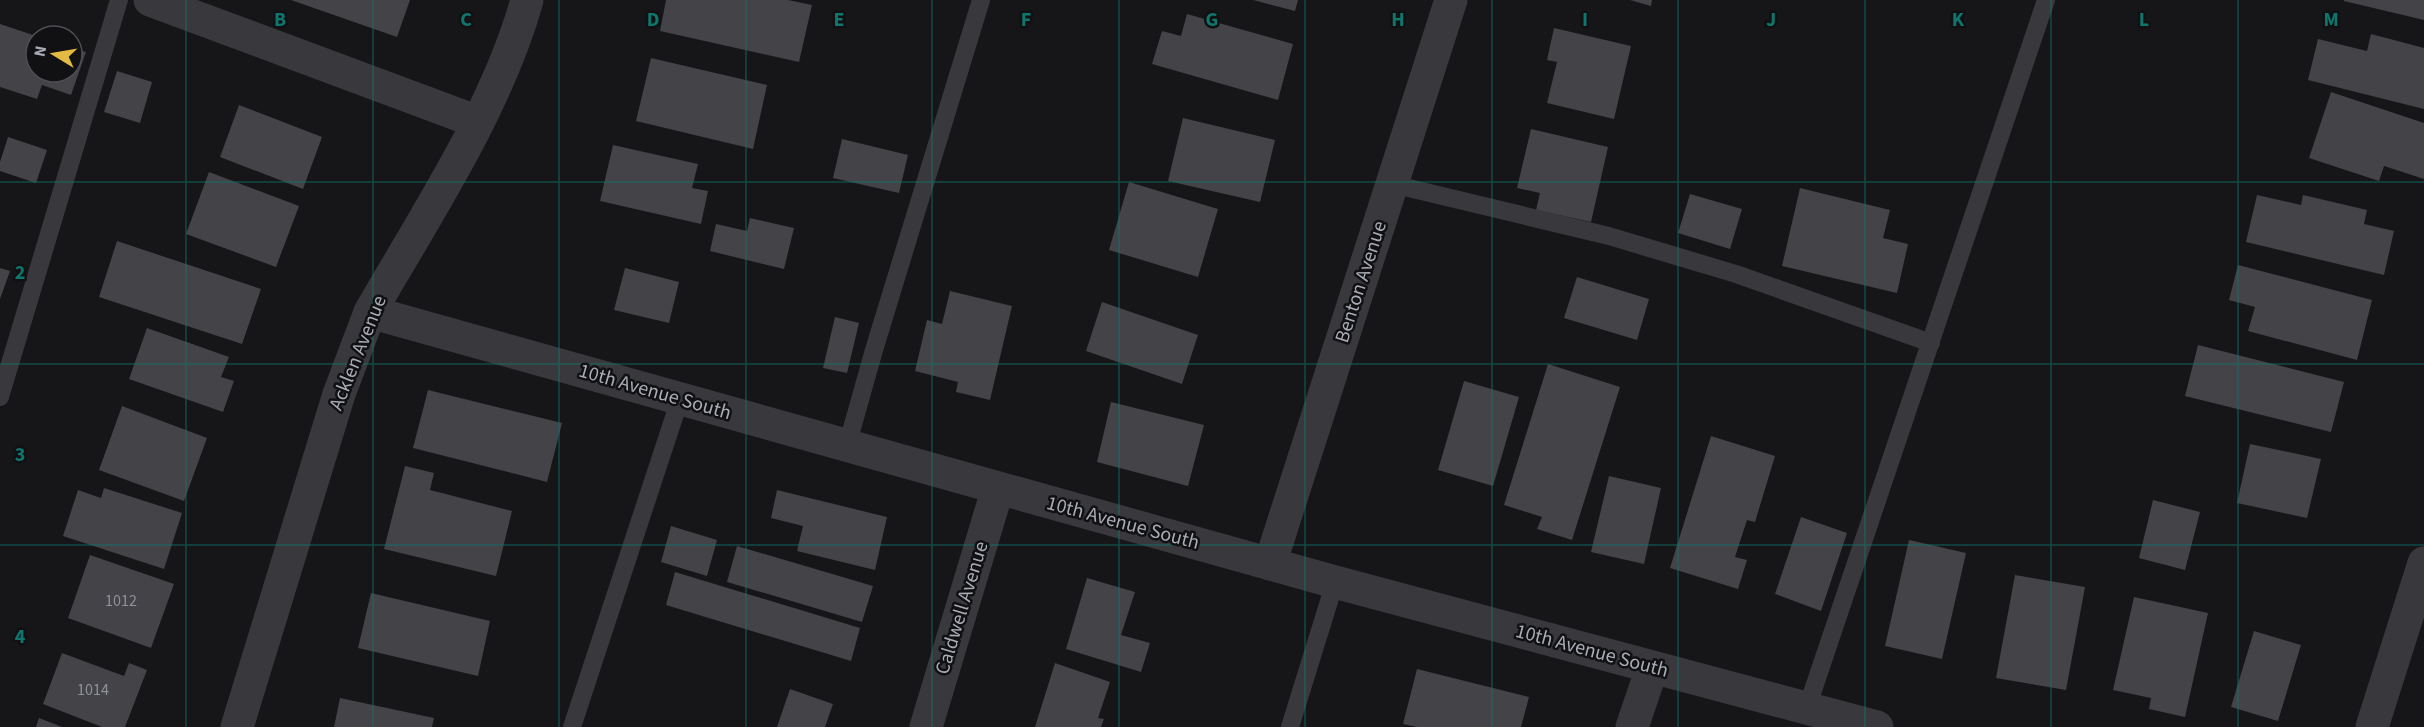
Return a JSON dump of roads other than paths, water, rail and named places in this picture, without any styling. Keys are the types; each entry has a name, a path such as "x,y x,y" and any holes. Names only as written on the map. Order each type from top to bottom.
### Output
{"street":[{"path":"150,0 478,122"},
{"name":"Acklen Avenue","path":"237,727 339,394 370,312 478,122 517,35 526,0"},
{"name":"Benton Avenue","path":"1270,564 1451,0"},
{"name":"10th Avenue South","path":"370,312 1335,582 1877,727"},
{"name":"Caldwell Avenue","path":"926,727 998,488"},
{"path":"2372,727 2424,563"},
{"path":"1632,727 1652,668"}],"lane":[{"path":"0,397 119,0"},
{"path":"847,446 981,0"},
{"path":"1808,708 2046,0"},
{"path":"1392,184 1609,236 1736,274 1931,343"},
{"path":"572,727 680,399"},
{"path":"1290,727 1335,582"}]}
